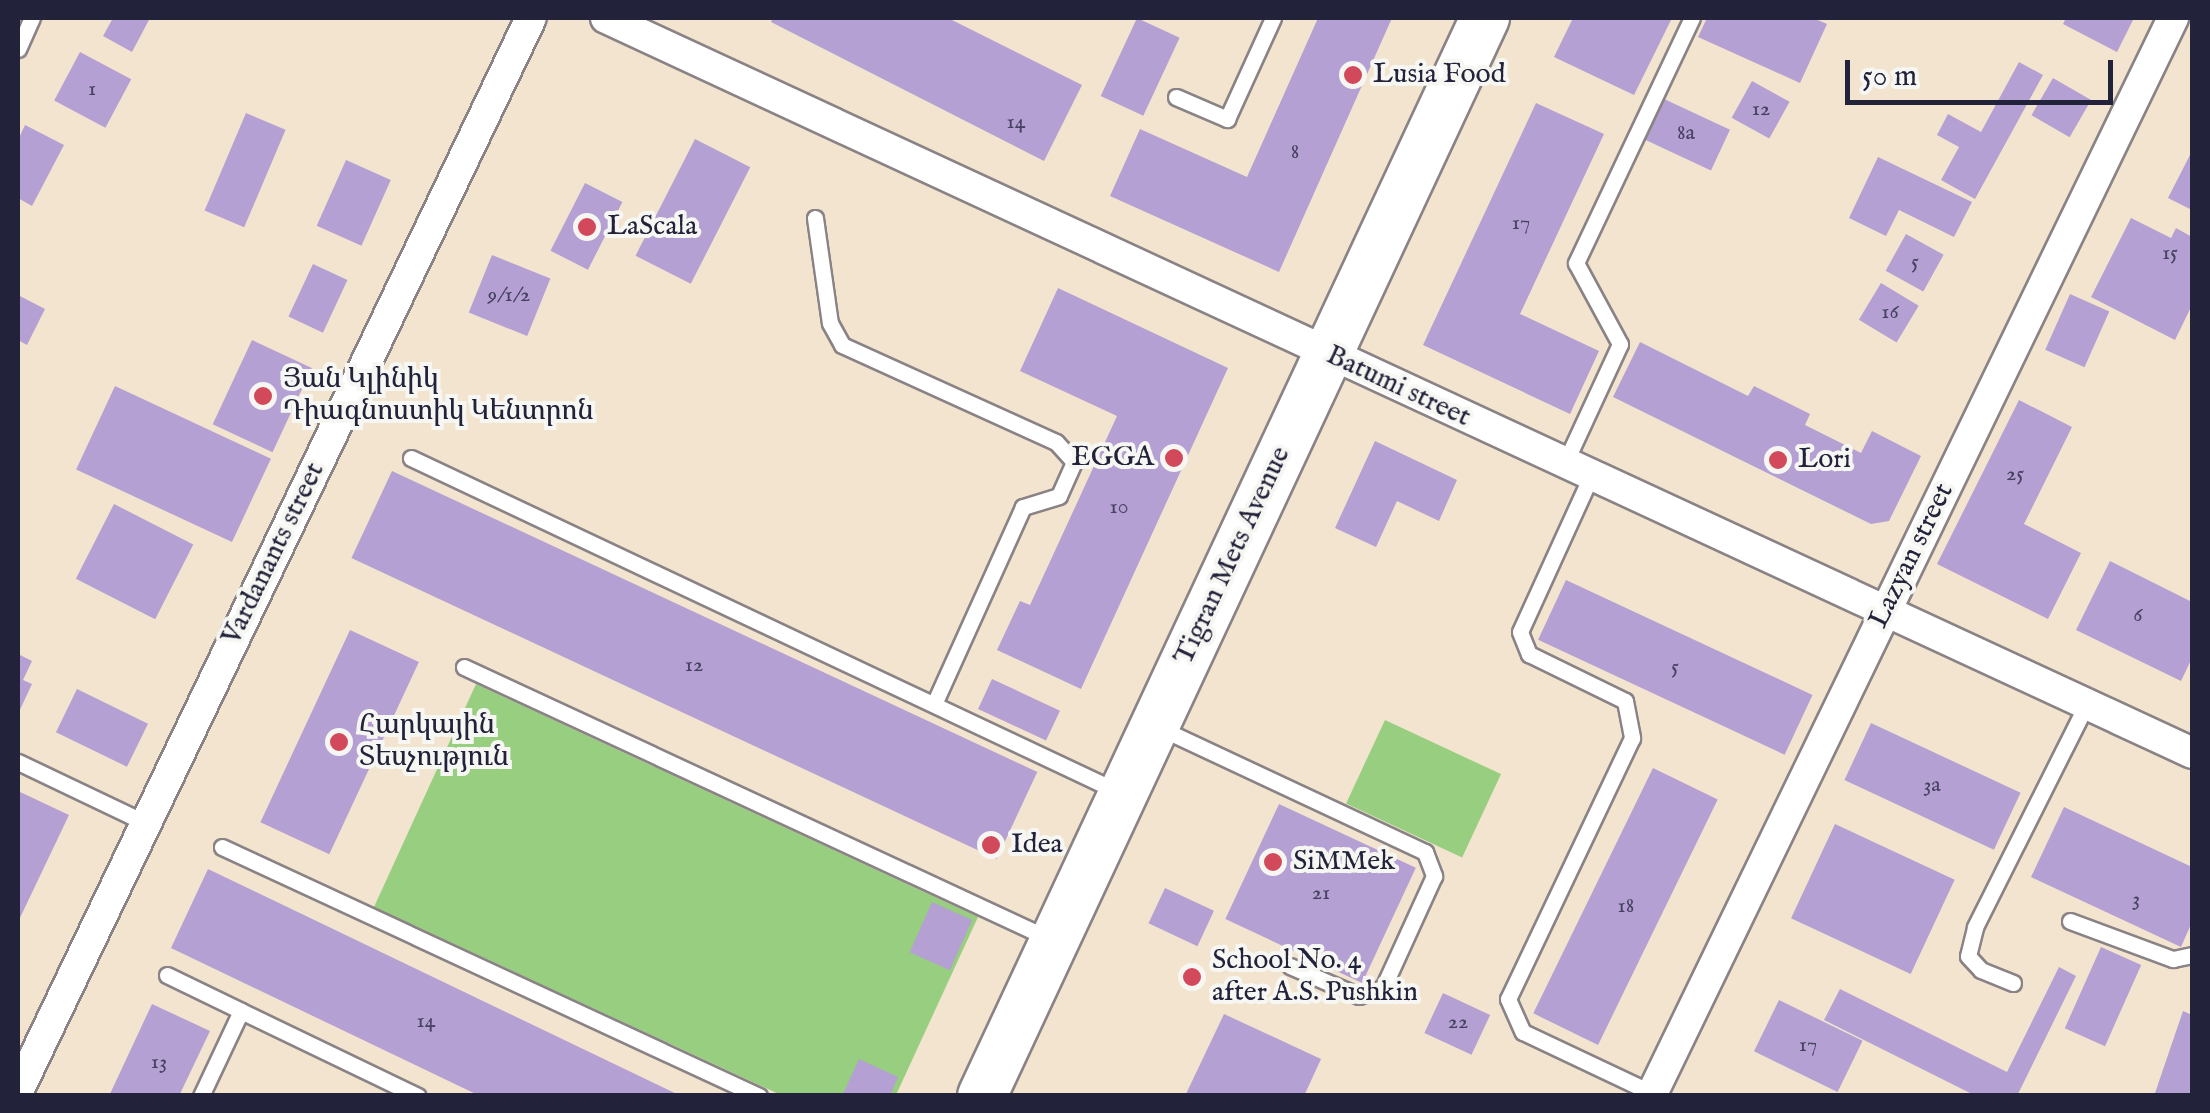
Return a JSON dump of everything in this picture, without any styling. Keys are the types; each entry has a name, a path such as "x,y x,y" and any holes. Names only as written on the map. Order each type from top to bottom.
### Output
{"main road":[{"name":"Tigran Mets Avenue","path":"982,1096 1484,18"}],"street":[{"name":"Vardanants street","path":"18,1091 531,18"},
{"name":"Batumi street","path":"606,18 2192,753"},
{"name":"Lazyan street","path":"1651,1094 2173,18"}],"lane":[{"path":"18,49 32,18"},
{"path":"1176,97 1227,120 1273,18"},
{"path":"1651,1094 1523,1032 1508,999 1632,738 1625,701 1529,654 1520,632 1620,344 1576,263 1692,18"},
{"path":"814,218 830,323 842,346 1056,442 1074,462 1059,496 1022,507 934,704"},
{"path":"411,458 1123,794"},
{"path":"464,667 1054,941"},
{"path":"2013,983 1981,970 1968,956 1976,927 2087,704"},
{"path":"1154,726 1424,852 1434,876 1383,988 1359,996 1290,966"},
{"path":"18,762 146,823"},
{"path":"222,847 759,1096"},
{"path":"2070,921 2173,960 2192,955"},
{"path":"167,976 418,1096"},
{"path":"201,1096 240,1010"}],"green space":[{"path":"476,684 978,917 896,1095 783,1096 374,907"},
{"path":"1385,720 1501,774 1462,857 1346,803"}],"building":[{"path":"113,18 150,18 132,52 103,36"},
{"path":"773,18 948,18 1082,85 1044,161 771,22"},
{"path":"1137,18 1180,38 1143,116 1101,96"},
{"path":"1318,18 1392,18 1279,272 1110,196 1140,129 1247,177"},
{"path":"1573,18 1672,18 1634,95 1554,57"},
{"path":"1707,18 1813,18 1827,24 1800,83 1698,37"},
{"path":"2066,18 2134,18 2117,52 2063,24"},
{"path":"80,52 131,79 105,128 54,101"},
{"path":"2019,62 2043,75 1975,199 1941,180 1959,147 1937,135 1948,114 1981,132"},
{"path":"2053,78 2091,100 2070,137 2032,115"},
{"path":"1752,81 1790,102 1769,139 1732,118"},
{"path":"1662,98 1730,130 1711,170 1643,139"},
{"path":"1536,103 1604,134 1520,314 1599,351 1570,414 1423,345"},
{"path":"246,113 286,130 244,227 205,211"},
{"path":"25,125 64,145 32,206 18,198 18,140"},
{"path":"695,139 750,167 691,284 636,256"},
{"path":"2192,151 2192,210 2168,198"},
{"path":"1878,157 1972,202 1954,237 1899,210 1886,236 1849,218"},
{"path":"346,160 391,180 361,246 317,226"},
{"name":"LaScala","path":"585,183 622,202 588,270 550,251"},
{"path":"2131,218 2171,238 2176,228 2192,237 2192,305 2175,340 2091,297"},
{"path":"1906,234 1944,255 1923,292 1886,271"},
{"path":"492,255 550,279 527,336 469,312"},
{"path":"313,264 347,280 323,333 288,317"},
{"path":"1881,283 1919,306 1897,343 1859,320"},
{"path":"1058,288 1228,368 1081,689 997,650 1020,601 1030,605 1117,416 1020,371"},
{"path":"2070,294 2109,311 2084,367 2045,350"},
{"path":"18,295 45,309 27,345 18,340"},
{"name":"Յան Կլինիկ Դիագնոստիկ Կենտրոն","path":"252,340 312,368 273,452 213,424"},
{"path":"1640,342 1748,396 1754,386 1810,414 1805,425 1861,453 1872,431 1921,456 1889,521 1871,524 1613,397"},
{"path":"115,386 271,459 232,542 76,469"},
{"path":"2019,400 2072,427 2024,524 2081,553 2048,619 1937,564"},
{"path":"1375,441 1457,480 1439,521 1397,501 1376,547 1335,528"},
{"path":"392,471 1037,772 997,859 351,558"},
{"path":"114,504 193,544 155,619 76,579"},
{"path":"2110,561 2192,602 2192,658 2181,681 2076,630"},
{"path":"1566,580 1813,695 1785,755 1538,640"},
{"name":"Հարկային Տեսչություն","path":"350,630 419,662 329,854 260,822"},
{"path":"18,654 32,661 23,680 32,684 18,714"},
{"path":"992,679 1060,711 1046,741 978,709"},
{"path":"77,689 148,724 127,767 56,732"},
{"path":"1871,723 2021,793 1994,850 1844,780"},
{"path":"1653,768 1718,800 1598,1045 1533,1013"},
{"path":"18,791 69,815 18,922"},
{"path":"1279,804 1416,868 1362,983 1225,919"},
{"path":"2064,807 2192,867 2192,922 2181,947 2031,877"},
{"path":"1835,824 1955,880 1911,974 1791,918"},
{"path":"208,869 681,1096 480,1096 171,948"},
{"path":"1165,888 1214,911 1197,946 1149,923"},
{"path":"932,902 972,920 950,970 910,952"},
{"path":"2101,947 2141,965 2105,1046 2065,1028"},
{"path":"2059,967 2076,976 2017,1096 1976,1096 1824,1020 1840,989 2007,1072"},
{"path":"1443,993 1490,1015 1472,1055 1424,1033"},
{"path":"1779,1000 1863,1041 1838,1092 1754,1051"},
{"path":"152,1004 210,1031 179,1096 109,1096"},
{"path":"2183,1011 2192,1015 2192,1096 2154,1096"},
{"path":"1224,1014 1321,1059 1304,1096 1185,1096"},
{"path":"859,1059 898,1077 890,1096 842,1096"}],"place":[{"name":"Lusia Food","path":"1353,75"},
{"name":"LaScala","path":"587,227"},
{"name":"Յան Կլինիկ Դիագնոստիկ Կենտրոն","path":"263,396"},
{"name":"EGGA","path":"1174,458"},
{"name":"Lori","path":"1778,460"},
{"name":"Հարկային Տեսչություն","path":"339,742"},
{"name":"Idea","path":"991,845"},
{"name":"SiMMek","path":"1273,862"},
{"name":"School No. 4 after A.S. Pushkin","path":"1192,977"}]}
